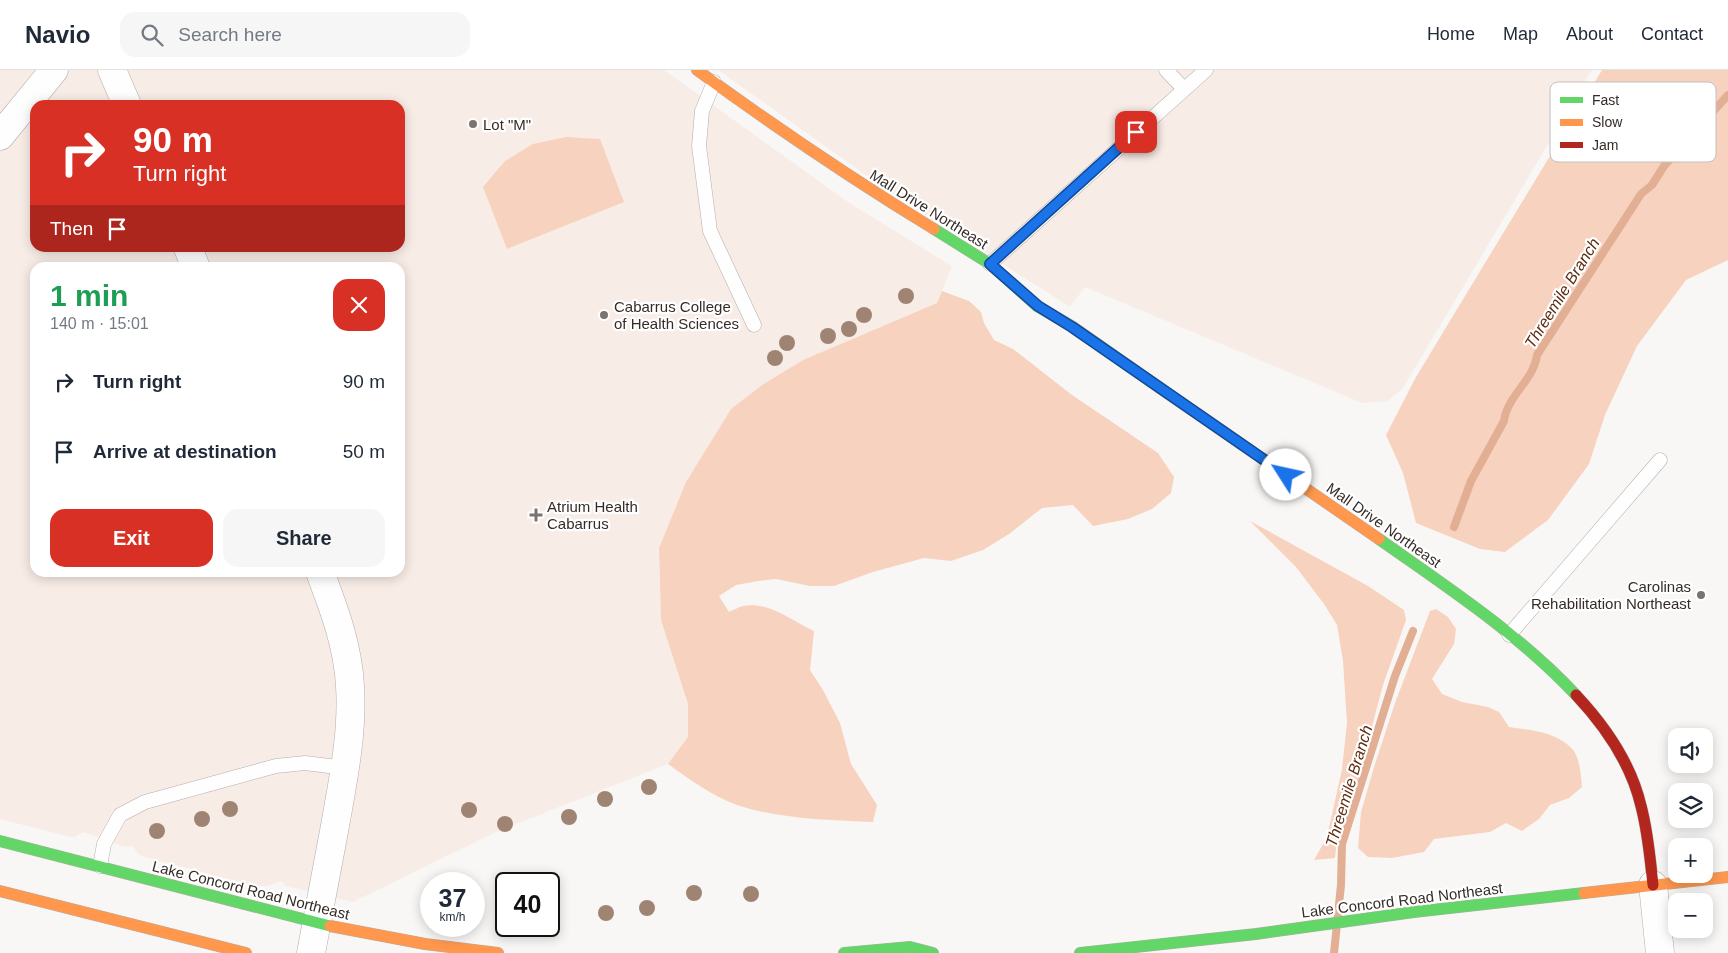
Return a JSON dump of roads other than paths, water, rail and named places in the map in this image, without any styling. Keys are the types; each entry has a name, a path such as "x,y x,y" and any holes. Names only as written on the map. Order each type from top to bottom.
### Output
{"main road":[{"name":"Mall Drive Northeast","path":"697,70 775,127 862,186 990,264 1038,306 1072,327 1466,600 1509,635 1581,699 1620,750 1638,794 1653,885"},
{"name":"Lake Concord Road Northeast","path":"0,841 316,924 425,944 498,953"},
{"name":"Lake Concord Road Northeast","path":"1080,953 1292,929 1414,912 1728,877"},
{"path":"0,890 246,953"},
{"path":"844,953 910,947 933,953"}],"street":[{"path":"0,136 54,70"},
{"path":"112,70 126,100"},
{"path":"311,953 345,768 350,726 350,686 346,654 334,609 322,577"},
{"path":"1653,885 1660,953"}],"lane":[{"path":"1166,70 1184,89"},
{"path":"990,264 1206,70"},
{"path":"714,82 702,111 699,146 710,231 754,325"},
{"path":"1509,635 1660,460"},
{"path":"100,866 104,844 120,815 145,802 276,766 305,763 345,768"}],"waterway":[{"name":"Threemile Branch","path":"1716,108 1728,95"},
{"name":"Threemile Branch","path":"1454,527 1471,481 1504,421 1510,404 1531,372 1537,355 1641,194 1652,185 1668,162"},
{"name":"Threemile Branch","path":"1334,953 1341,885 1342,844 1395,676 1413,631"}],"place":[{"name":"Lot \"M\"","path":"473,124"},
{"name":"Cabarrus College of Health Sciences","path":"604,315"},
{"name":"Atrium Health Cabarrus","path":"536,515"},
{"name":"Carolinas Rehabilitation Northeast","path":"1701,595"}]}
